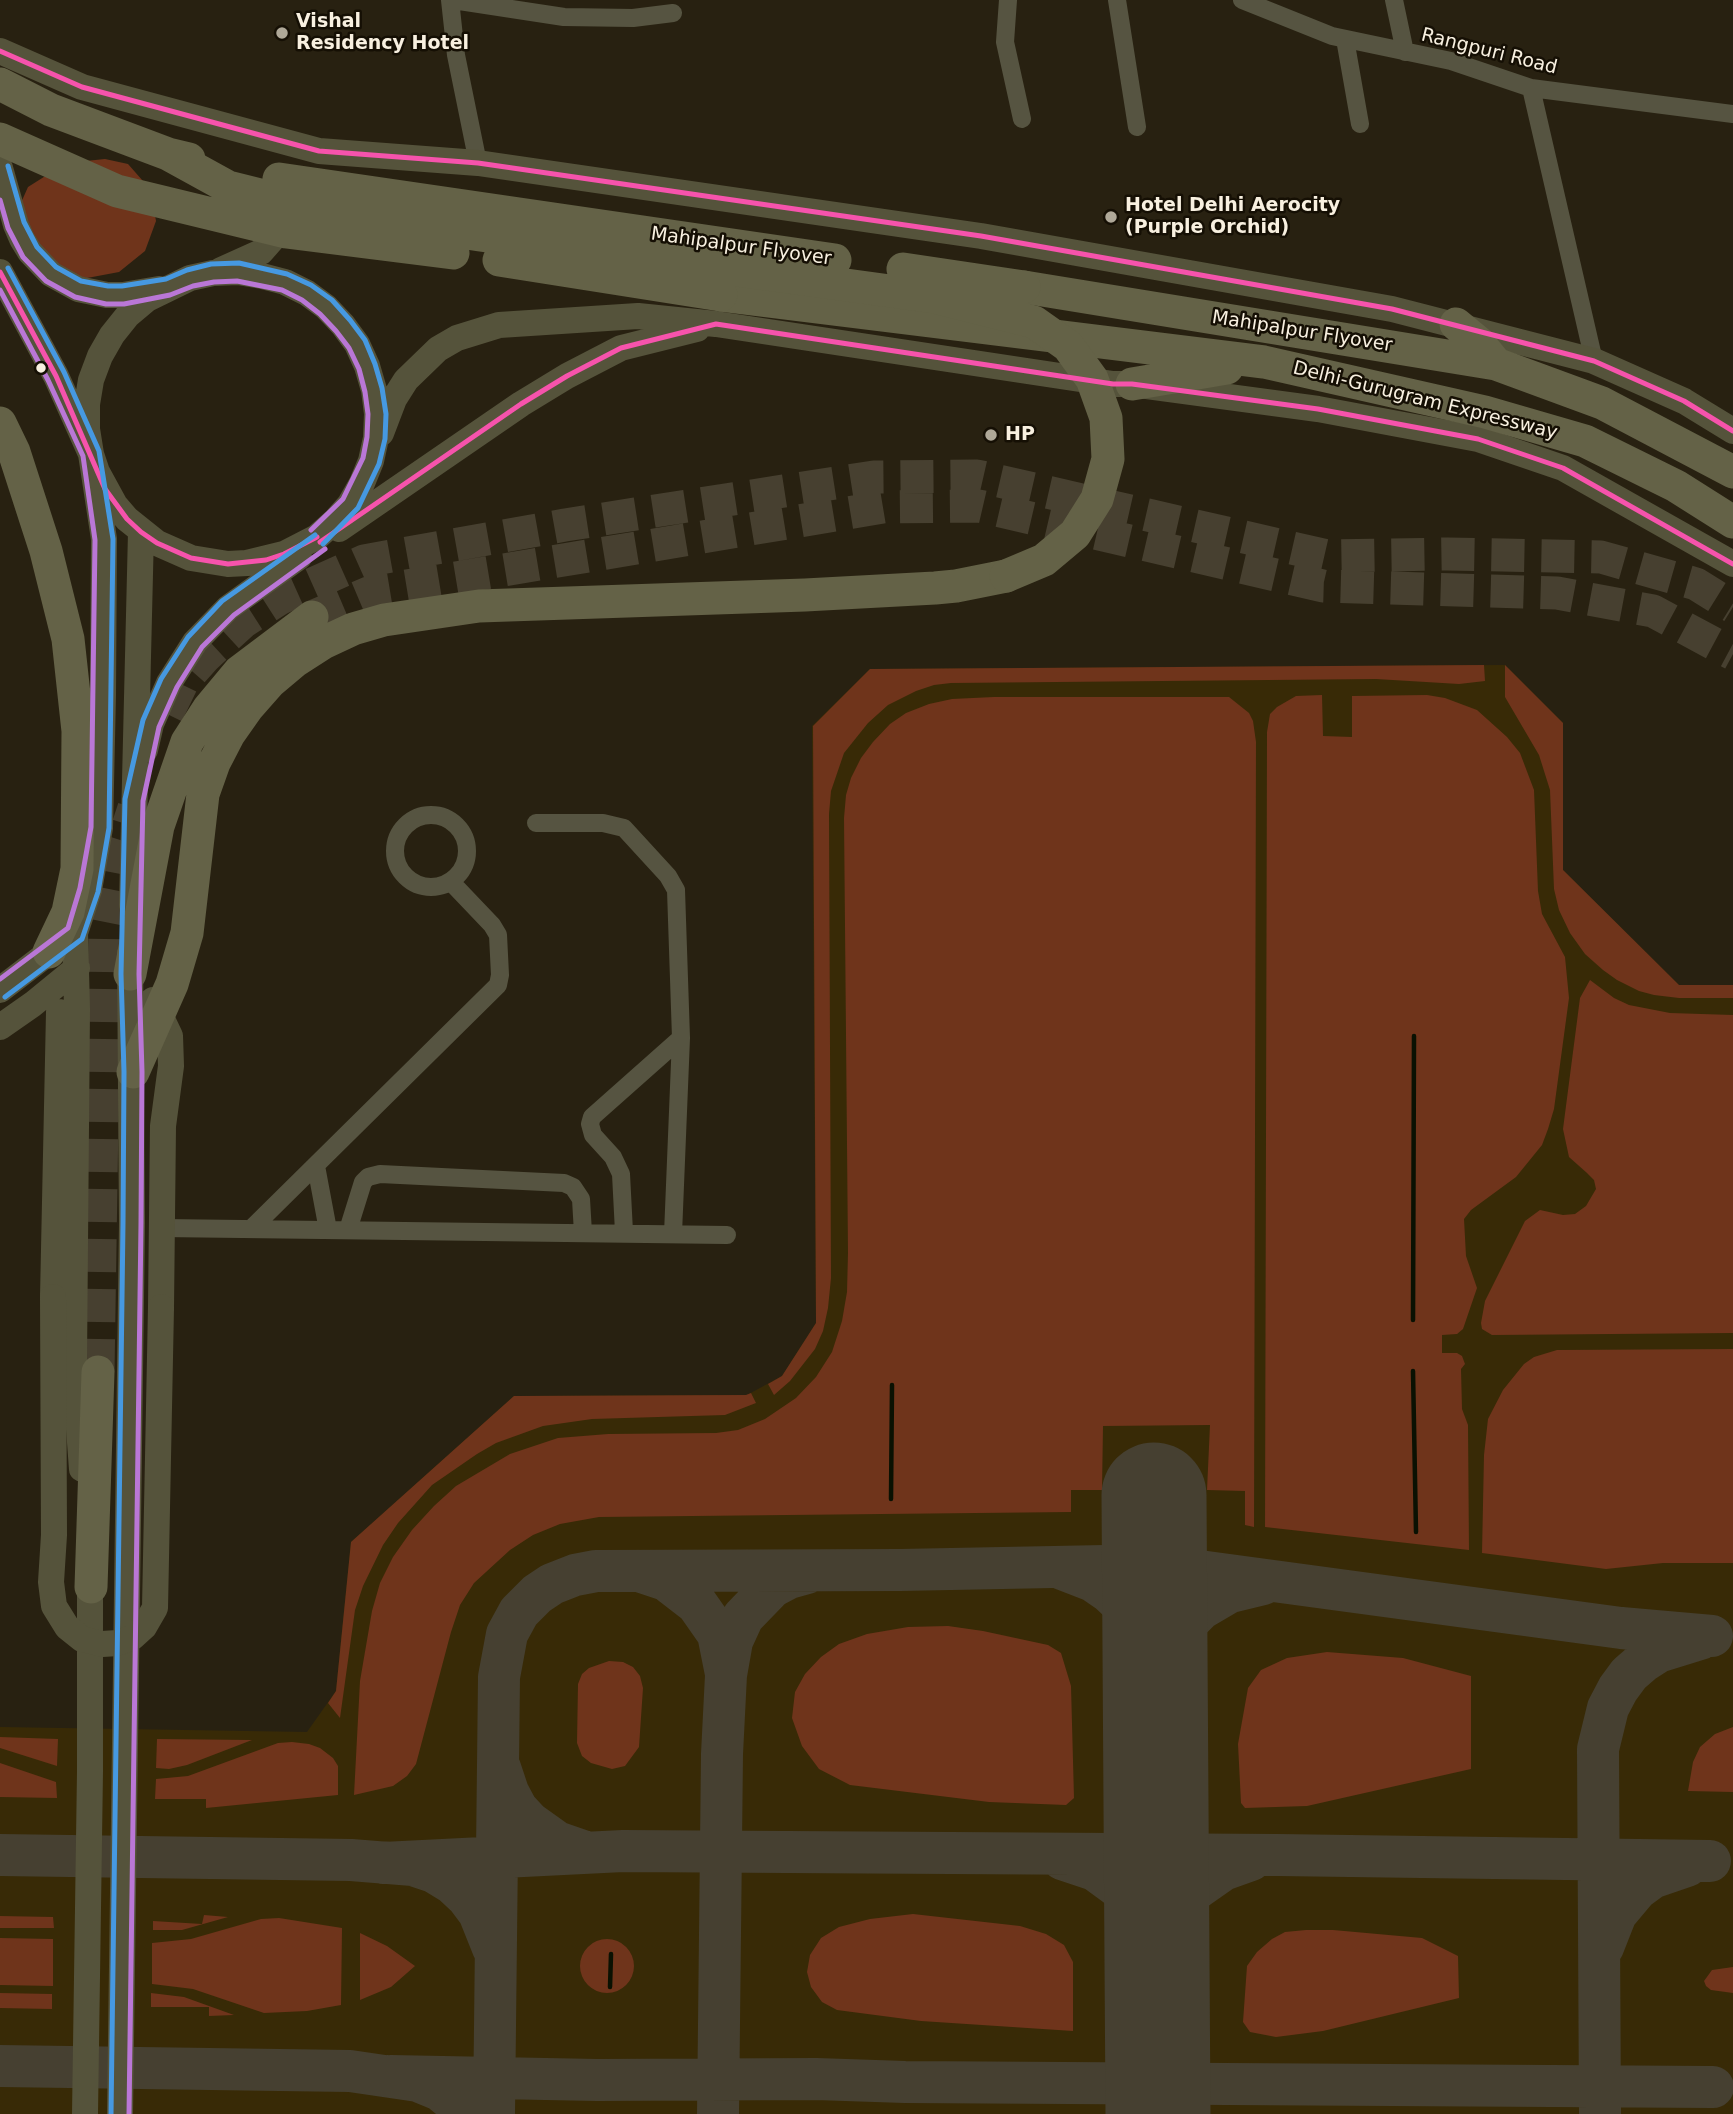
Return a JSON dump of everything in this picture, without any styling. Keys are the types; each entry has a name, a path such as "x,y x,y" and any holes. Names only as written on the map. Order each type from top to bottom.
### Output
{"highway":[{"name":"Mahipalpur Flyover","path":"0,83 51,110 168,154 256,176 1024,286 1496,364"},
{"name":"Mahipalpur Flyover","path":"0,139 117,191 286,232 467,255 719,310 1264,362"},
{"path":"133,1072 172,984 187,933 203,794 214,763 248,706 270,682 295,661 333,639 384,620 479,606 805,595 969,584 1025,570 1060,548 1088,517 1104,479 1108,459 1108,428 1101,398 1082,361 1068,346 1034,322 934,297 328,212 228,187 168,154"},
{"path":"1456,324 1479,344 1496,364 1602,402 1733,472"},
{"path":"1132,384 1264,362"},
{"name":"Delhi-Gurugram Expressway","path":"1264,362 1485,412 1585,441 1676,486 1733,522"},
{"path":"0,423 14,452 46,551 68,639 78,731 77,869 68,912 66,954"},
{"path":"130,974 158,826 187,743 209,708 239,672 312,617"},
{"path":"91,1587 98,1372"}],"main road":[{"path":"0,51 82,86 319,151 478,163 981,236 1392,309 1594,361 1684,401 1733,431"},
{"path":"213,273 261,252 291,218 319,151"},
{"path":"0,168 5,204 30,252 51,274 78,289 107,295 168,288"},
{"path":"0,272 56,376 105,489 127,519 141,532 157,543 191,558 228,564 265,560 301,547 335,521 356,494 394,399 406,380 438,349 477,330 499,325 719,310 1113,384 1132,384 1318,410 1478,439 1563,468 1588,480 1733,564"},
{"path":"141,923 142,965 148,990 170,1036 171,1066 163,1126 155,1608 144,1627 133,1637 118,1643 102,1644 82,1639 67,1627 54,1606 51,1582 54,1535 53,1297 66,954 89,890 100,828 104,539 87,429 87,404 100,356 112,335 147,299 190,278 237,272 262,275 285,282 326,307 343,325 362,355 374,390 377,414 371,461"},
{"path":"134,800 152,724 169,683 195,642 229,608 522,404 567,376 621,348 719,310"},
{"path":"120,2114 133,1072 130,974 141,532"},
{"path":"0,990 66,954"},
{"path":"0,1027 66,954"},
{"path":"66,954 74,1362 91,1587 85,2114"}],"street":[{"path":"478,163 456,55 451,0 564,17 634,18 673,13"},
{"path":"1008,0 1006,42 1022,119"},
{"path":"1117,0 1137,127"},
{"name":"Rangpuri Road","path":"1242,0 1345,39 1451,61 1531,88 1733,114"},
{"path":"1394,0 1405,52"},
{"path":"1345,39 1360,124"},
{"path":"1531,88 1594,361"},
{"path":"436,815 449,820 460,829 466,842 467,856 462,870 451,882 440,887 426,888 412,883 401,873 395,861 394,846 399,833 409,822 421,816 436,815"},
{"path":"536,823 603,823 624,828 673,883 678,898 681,1038 673,1234"},
{"path":"251,1229 498,985 498,935 492,925 451,882"},
{"path":"624,1232 621,1174 613,1157 593,1135 590,1124 592,1117 681,1038"},
{"path":"316,1166 328,1230"},
{"path":"348,1230 363,1182 368,1177 380,1174 565,1183 573,1187 581,1199 583,1233"},
{"path":"162,1228 727,1235"}],"shaded area":[{"path":"105,159 128,164 150,189 156,221 145,251 119,272 87,278 64,274 45,262 20,205 28,187 47,175 76,162"},
{"path":"1484,665 1485,681 1459,684 1376,679 951,683 916,691 888,705 868,723 844,753 831,791 829,814 831,1278 828,1308 823,1331 815,1349 790,1381 774,1395 768,1384 782,1376 816,1323 813,726 870,669"},
{"path":"1505,665 1563,723 1563,870 1679,985 1733,985 1733,2114 0,2114 0,1727 307,1732 336,1691 351,1542 514,1396 747,1395 782,1376 816,1323 812,726 870,669"},
{"path":"1505,665 1563,723 1563,870 1679,985 1733,985 1733,998 1679,998 1639,991 1603,970 1585,954 1570,933 1559,910 1554,889 1550,790 1539,755 1505,697"},
{"path":"1322,695 1323,736 1352,737 1352,696 1427,695 1445,698 1477,710 1507,737 1520,753 1534,790 1538,891 1542,914 1565,957 1569,998 1554,1109 1548,1129 1542,1145 1516,1177 1471,1210 1464,1219 1466,1256 1477,1288 1463,1329 1457,1334 1442,1335 1442,1353 1457,1353 1462,1356 1465,1364 1461,1369 1462,1409 1468,1425 1469,1550 1265,1527 1267,732 1270,714 1277,707 1296,696"},
{"path":"1229,697 1249,713 1253,721 1256,742 1254,1527 1245,1525 1245,1491 1207,1490 1210,1425 1103,1426 1102,1490 1071,1490 1071,1512 599,1517 560,1524 533,1535 510,1550 474,1583 460,1605 451,1632 416,1764 407,1776 393,1786 354,1795 360,1681 372,1611 380,1583 393,1557 412,1530 434,1506 456,1486 510,1454 558,1438 738,1430 765,1419 796,1398 816,1377 832,1352 842,1321 847,1292 848,1253 844,818 846,795 861,758 890,724 906,713 952,699"},
{"path":"1590,980 1614,998 1629,1005 1670,1013 1733,1015 1733,1333 1492,1335 1482,1329 1485,1301 1525,1221 1540,1210 1563,1215 1575,1214 1586,1206 1596,1189 1594,1180 1569,1157 1563,1129 1580,998"},
{"path":"1733,1349 1733,1563 1663,1563 1606,1569 1482,1553 1484,1455 1488,1419 1503,1390 1524,1364 1534,1357 1557,1350"},
{"path":"751,1393 756,1403 725,1415 592,1419 543,1426 496,1443 432,1485 398,1523 383,1545 363,1586 355,1610 340,1718 328,1703 336,1691 351,1542 514,1396"},
{"path":"948,1626 1048,1645 1061,1653 1071,1686 1074,1798 1066,1805 989,1802 850,1785 819,1769 802,1746 792,1718 795,1692 805,1674 821,1657 839,1644 867,1634 908,1627"},
{"path":"1327,1652 1403,1658 1471,1676 1471,1769 1307,1806 1245,1808 1241,1803 1238,1744 1248,1688 1261,1670 1287,1658"},
{"path":"609,1661 623,1662 633,1667 640,1676 643,1688 639,1747 625,1766 612,1769 591,1763 582,1756 577,1743 578,1684 582,1674 589,1668"},
{"path":"1733,1727 1733,1792 1688,1791 1693,1762 1700,1747 1715,1734"},
{"path":"0,1737 58,1739 57,1766 0,1748"},
{"path":"157,1739 252,1740 187,1765 169,1769 156,1768"},
{"path":"292,1742 320,1748 333,1758 338,1766 338,1795 206,1808 206,1799 155,1799 156,1779 188,1776 278,1743"},
{"path":"0,1763 56,1782 57,1798 0,1797"},
{"path":"913,1914 1020,1926 1046,1934 1064,1945 1073,1962 1073,2031 921,2021 837,2010 822,2002 811,1987 807,1972 810,1955 821,1938 839,1927 870,1919"},
{"path":"204,1915 228,1917 182,1930 153,1930 153,1921 202,1924"},
{"path":"0,1916 53,1917 54,1928 0,1928"},
{"path":"279,1918 342,1928 341,2005 307,2011 264,2013 193,1989 152,1984 152,1943 191,1939 261,1919"},
{"path":"1306,1930 1422,1938 1458,1956 1459,1998 1323,2031 1276,2037 1250,2032 1243,2022 1247,1966 1257,1952 1272,1939 1285,1932"},
{"path":"360,1933 387,1946 415,1966 391,1987 360,2000"},
{"path":"0,1938 53,1939 53,1986 0,1985"},
{"path":"607,1939 626,1947 634,1966 626,1985 607,1993 588,1985 580,1966 588,1947"},
{"path":"1733,1967 1733,1993 1711,1990 1706,1986 1704,1981 1712,1970"},
{"path":"0,1993 52,1994 52,2009 0,2008"},
{"path":"151,1993 184,1997 234,2015 209,2016 209,2007 151,2007"}],"waterway":[{"path":"1413,1320 1414,1036"},
{"path":"1413,1371 1416,1532"},
{"path":"891,1499 892,1385"},
{"path":"610,1987 611,1954"}],"taxiway":[{"path":"494,2114 499,1677 507,1634 519,1612 552,1584 575,1575 596,1571 900,1570 1155,1565 1621,1628 1712,1636"},
{"path":"1062,1569 1093,1581 1125,1607 1147,1642 1155,1682"},
{"path":"642,1572 666,1580 697,1604 718,1634 726,1674"},
{"path":"718,2114 722,1754 726,1675 732,1641 743,1617 772,1587 807,1573"},
{"path":"1155,1698 1167,1654 1189,1621 1201,1609 1230,1592 1263,1584"},
{"path":"1600,2113 1598,1749 1608,1708 1629,1674 1658,1652 1700,1639"},
{"path":"500,1768 517,1809 529,1822 557,1842 583,1851"},
{"path":"383,1863 623,1851 1710,1861"},
{"path":"0,1855 351,1860 413,1865 434,1872 452,1883 467,1897 479,1913 493,1948"},
{"path":"1062,1859 1095,1870 1125,1892 1139,1909 1152,1946 1157,1973"},
{"path":"1157,1969 1169,1927 1193,1891 1223,1870 1251,1860"},
{"path":"1603,1947 1616,1914 1637,1889 1652,1878 1687,1866"},
{"path":"0,2066 350,2071 418,2081 440,2090 469,2114"},
{"path":"391,2076 597,2080 816,2079 905,2082 1713,2087"}],"runway":[{"path":"1154,1495 1158,2114"}],"tunnel":[{"path":"167,714 182,683 205,657 243,622 279,599 364,561 565,525 874,477 977,476 1327,556 1447,554 1601,557 1696,584 1733,607"},
{"path":"312,617 371,592 883,507 979,506 1323,586 1557,593 1653,611 1733,654"},
{"path":"98,1372 105,929 121,848 134,808"}],"transit line":[{"path":"0,51 82,87 319,151 478,163 981,236 1392,309 1594,361 1684,401 1733,431"},
{"path":"8,166 24,222 37,247 56,267 81,281 122,286 166,279 211,264 239,263 287,274 311,285 332,300 350,320 365,340 375,364 386,414 385,439 379,464 358,508 323,544"},
{"path":"0,200 8,228 23,257 46,281 75,297 106,304 124,304 170,295 193,286 237,281 282,290 302,300 320,314 349,348 359,369 368,414 363,458 343,499 311,530"},
{"path":"5,997 82,939 98,892 109,828 113,539 99,451 64,372 8,268"},
{"path":"0,272 56,376 105,489 127,519 141,532 157,543 191,558 228,564 266,560 317,537"},
{"path":"0,290 48,380 83,456 95,540 91,827 80,888 68,928 0,979"},
{"path":"320,542 521,404 567,376 621,348 716,324 1113,384 1132,384 1318,409 1478,439 1563,468 1733,564"},
{"path":"111,2114 123,1223 124,1072 121,974 125,799 143,720 161,679 188,637 222,601 315,535"},
{"path":"129,2114 141,1223 142,1072 139,974 143,801 159,727 177,687 202,647 234,615 325,549"}],"place":[{"name":"Vishal Residency Hotel","path":"282,33"},
{"name":"Hotel Delhi Aerocity (Purple Orchid)","path":"1111,217"},
{"name":"HP","path":"991,435"}]}
